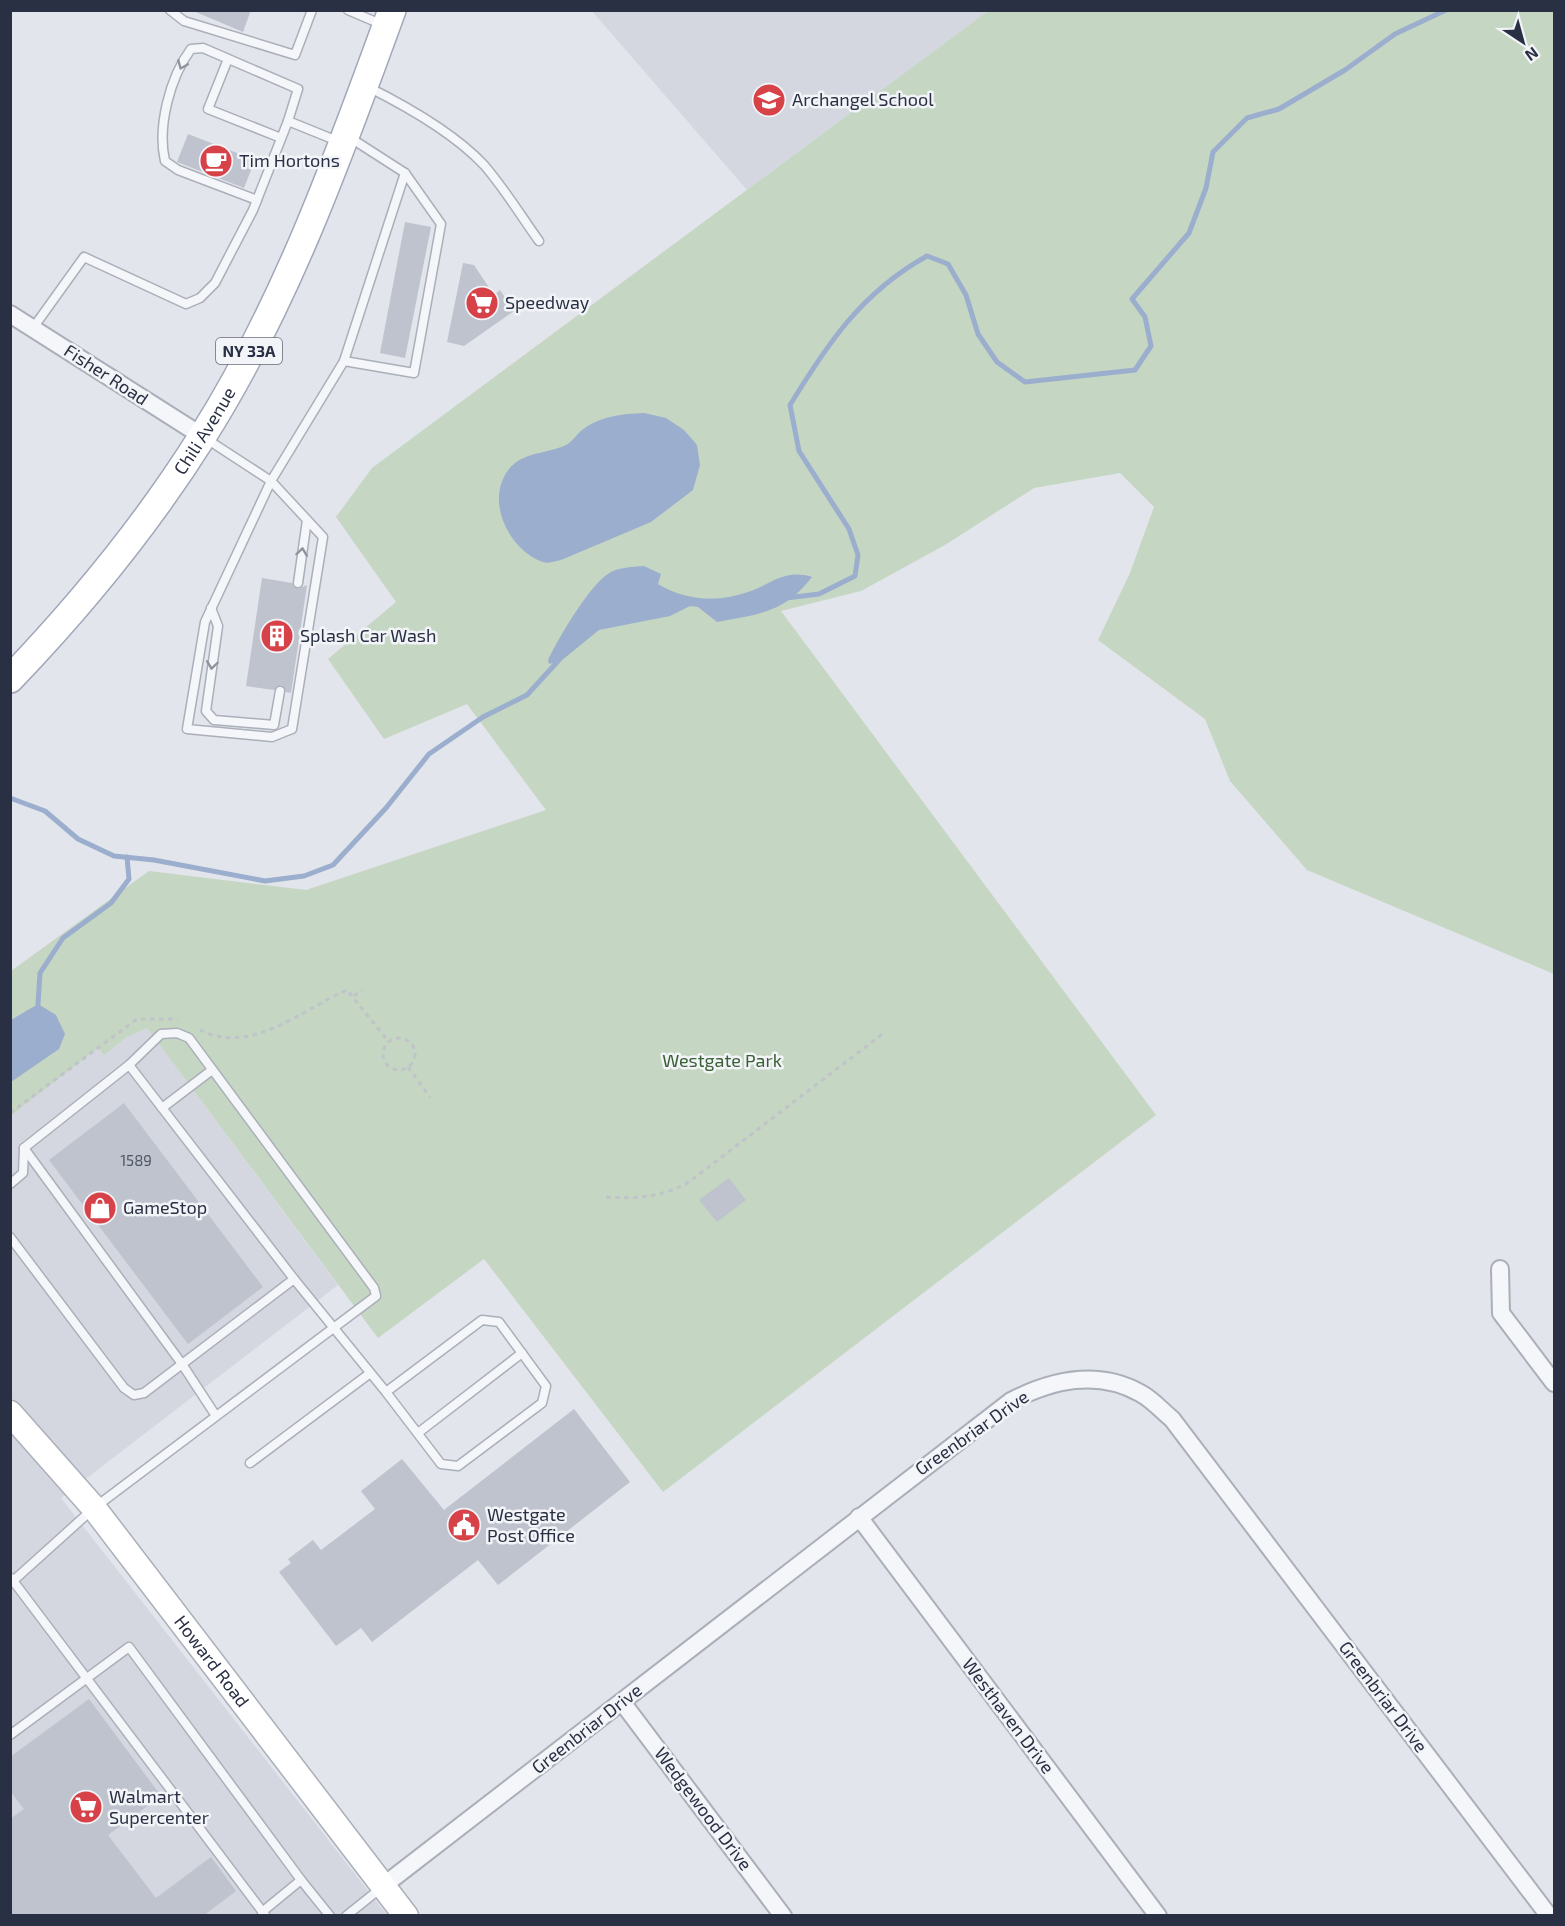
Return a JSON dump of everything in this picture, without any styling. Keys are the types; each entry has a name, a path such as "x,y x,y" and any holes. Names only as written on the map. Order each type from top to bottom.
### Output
{"main road":[{"name":"Chili Avenue","path":"10,679 118,560 202,436 273,309 345,139 389,18"},
{"name":"Howard Road","path":"10,1413 94,1508 406,1916"}],"street":[{"name":"Fisher Road","path":"10,314 202,436"},
{"path":"1500,1269 1501,1313 1554,1383"},
{"name":"Greenbriar Drive","path":"383,1886 1011,1401 1041,1386 1077,1379 1112,1380 1141,1393 1172,1419 1549,1916"},
{"name":"Westhaven Drive","path":"859,1517 1158,1916"},
{"name":"Wedgewood Drive","path":"622,1702 783,1916"}],"lane":[{"path":"170,10 184,21 295,55 312,10"},
{"path":"348,10 389,18"},
{"path":"33,328 84,257 186,304 200,298 215,283 257,200 298,89 203,48 191,49 183,60 166,108 161,145 165,161 178,170 257,200"},
{"path":"228,59 208,109 281,138"},
{"path":"365,85 410,107 472,154 484,166 539,241"},
{"path":"288,121 345,139 405,173 441,224 414,373 344,361"},
{"path":"202,436 271,481 323,537 292,729 272,737 187,729 205,622 271,481 344,361 405,173"},
{"path":"298,584 307,520"},
{"path":"211,608 218,626 206,711 214,720 274,725 280,691"},
{"path":"10,1184 23,1173 24,1148 129,1065 161,1034 177,1033 189,1038 374,1288 376,1296 94,1508 12,1579 264,1914 301,1880"},
{"path":"129,1065 294,1279 418,1432 441,1464 458,1466 542,1402 546,1386 499,1323 482,1320 386,1392"},
{"path":"162,1108 212,1070"},
{"path":"24,1148 182,1364 216,1416"},
{"path":"10,1237 124,1388 134,1395 144,1393 294,1279"},
{"path":"418,1432 522,1353"},
{"path":"250,1463 369,1374"},
{"path":"10,1735 129,1647 330,1916"},
{"path":"346,1916 383,1886"}],"path":[{"path":"354,996 362,990"},
{"path":"606,1197 628,1198 671,1192 689,1182 885,1032"},
{"path":"398,1038 411,1044 415,1054 408,1067 398,1070 385,1062 383,1051 389,1042 398,1038"},
{"path":"408,1067 430,1097"}],"shaded area":[{"name":"Archangel School","path":"592,11 988,11 747,190"},
{"path":"147,1028 338,1285 61,1498 387,1915 11,1916 11,1116 98,1048 104,1055 127,1037"}],"green space":[{"name":"Westgate Park","path":"988,11 1554,11 1554,974 1307,870 1230,781 1205,719 1098,640 1130,573 1154,507 1120,473 1034,488 945,545 861,591 781,611 1156,1115 663,1492 484,1259 378,1338 147,1028 127,1037 104,1055 98,1048 11,1116 11,971 149,871 306,890 546,810 467,704 384,739 328,659 396,602 336,517 372,468"}],"water":[{"path":"644,413 666,418 684,430 697,445 700,465 693,490 651,522 561,560 543,562 522,549 506,528 499,504 499,491 508,470 523,458 566,445 582,430 596,422 619,415"},
{"path":"644,566 661,574 658,584 669,590 691,597 715,599 739,595 787,576 812,577 802,589 781,605 758,614 717,622 698,607 690,606 670,616 599,630 561,661 549,664 548,660 567,626 594,587 611,572"},
{"path":"38,1004 56,1015 65,1034 59,1049 11,1082 11,1020"}],"building":[{"path":"191,10 251,10 243,32"},
{"name":"Tim Hortons","path":"188,134 255,160 244,188 177,162"},
{"path":"405,222 431,227 405,358 380,353"},
{"name":"Speedway","path":"463,263 474,265 494,295 500,290 514,311 464,346 447,342"},
{"name":"Splash Car Wash","path":"262,578 292,583 298,589 307,585 291,693 286,692 281,685 274,690 246,686"},
{"path":"124,1103 263,1287 188,1344 49,1160"},
{"path":"729,1178 746,1200 717,1222 699,1200"},
{"name":"Westgate Post Office","path":"574,1409 630,1482 498,1585 478,1560 372,1642 361,1628 336,1646 279,1572 291,1563 288,1559 313,1540 321,1550 375,1509 361,1491 402,1459 444,1510"},
{"name":"Walmart Supercenter","path":"89,1699 161,1796 108,1835 156,1898 211,1857 236,1891 203,1916 10,1916 10,1819 24,1809 10,1791 10,1757"}],"waterway":[{"path":"786,598 819,594 855,576 858,555 849,529 799,451 790,405 818,361 848,321 884,286 927,256 948,264 966,295 978,334 997,362 1025,382 1135,370 1151,346 1145,317 1132,299 1189,233 1206,188 1213,152 1247,118 1279,109 1345,70 1395,34 1446,10"},
{"path":"10,798 45,811 78,839 114,856 154,860 265,881 304,876 333,865 386,808 429,754 483,717 527,695 559,660"},
{"path":"38,1004 40,973 63,938 111,903 129,879 127,857"}],"place":[{"name":"Archangel School","path":"769,100"},
{"name":"Tim Hortons","path":"216,161"},
{"name":"Speedway","path":"482,303"},
{"name":"Splash Car Wash","path":"277,636"},
{"name":"GameStop","path":"100,1208"},
{"name":"Westgate Post Office","path":"464,1525"},
{"name":"Walmart Supercenter","path":"86,1807"}]}
